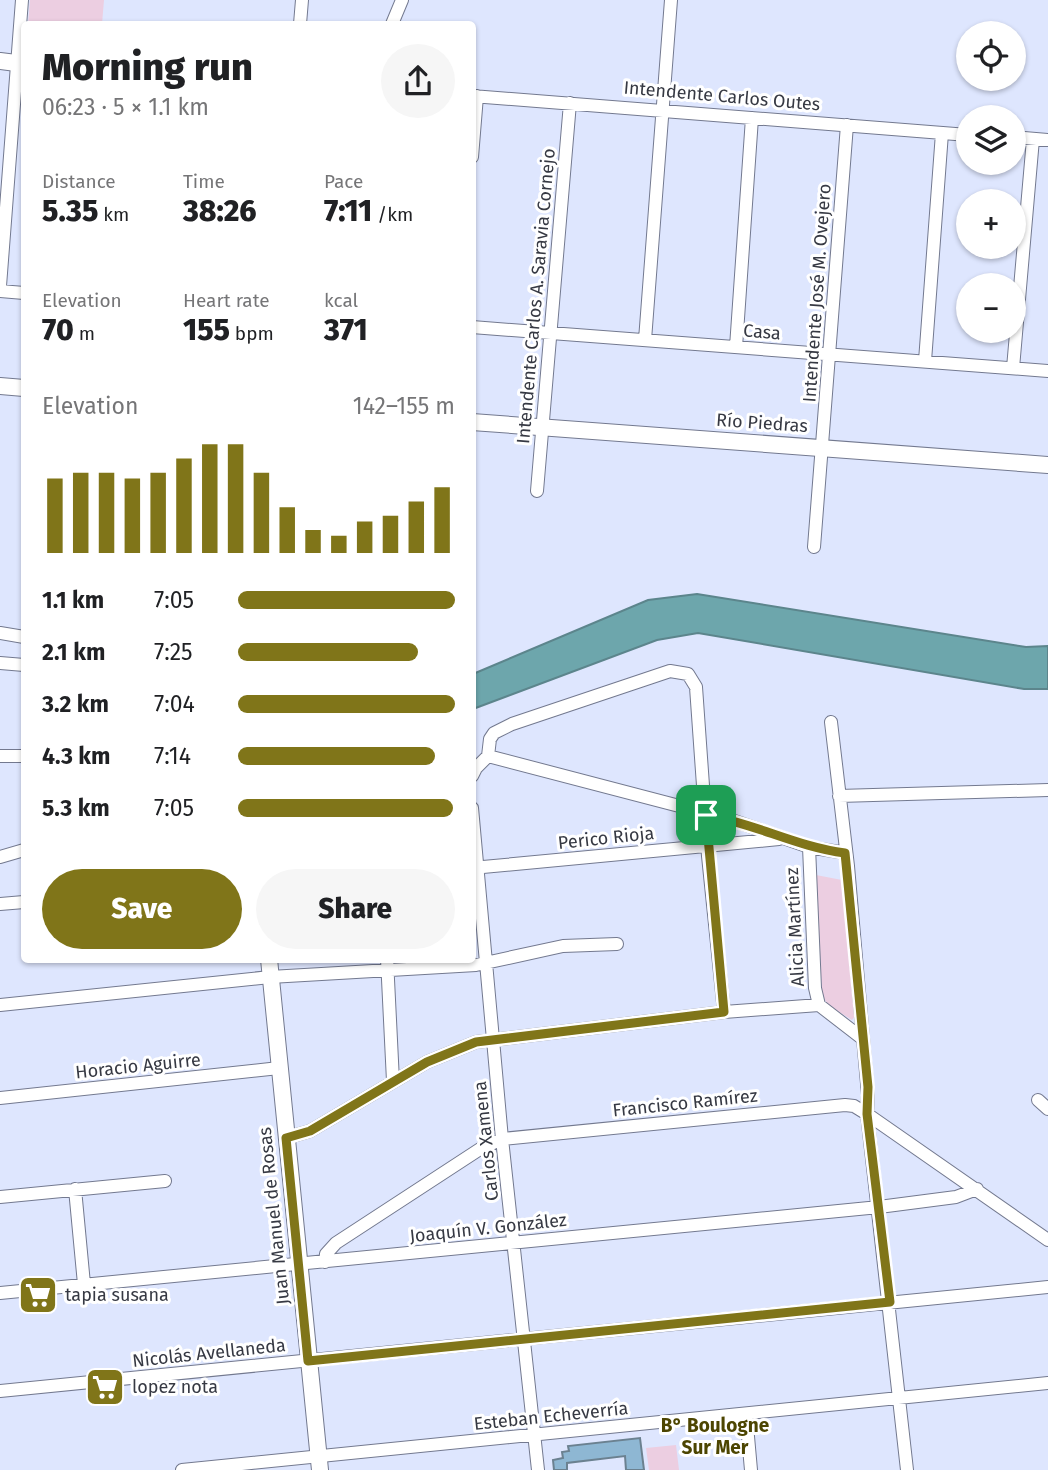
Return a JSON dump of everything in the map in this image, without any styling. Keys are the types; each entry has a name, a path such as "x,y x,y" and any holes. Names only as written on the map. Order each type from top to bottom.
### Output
{"street":[{"path":"22,0 22,21"},
{"path":"300,21 302,0"},
{"path":"393,21 402,0"},
{"path":"645,340 671,0"},
{"path":"0,61 21,63 0,289 21,292"},
{"name":"Intendente Carlos Outes","path":"476,96 956,134"},
{"name":"Intendente Carlos A. Saravia Cornejo","path":"537,491 570,103"},
{"path":"736,347 752,118"},
{"name":"Intendente José M. Ovejero","path":"814,547 847,125"},
{"path":"925,361 942,133"},
{"path":"1026,138 1048,140"},
{"path":"1013,368 1033,139"},
{"name":"Casa","path":"476,327 1048,371"},
{"path":"0,386 21,388"},
{"name":"Río Piedras","path":"476,422 1048,464"},
{"path":"0,633 21,636"},
{"path":"0,663 21,666"},
{"path":"476,769 488,756 490,739 494,733 512,724 670,671 681,671 693,680 696,687 707,845 724,1012"},
{"path":"831,722 863,1039 867,1114 890,1302 906,1470"},
{"path":"0,756 21,756"},
{"path":"488,756 729,819 809,847 845,853"},
{"path":"839,796 1048,790"},
{"name":"Perico Rioja","path":"476,868 786,838"},
{"name":"Alicia Martínez","path":"809,847 819,1004"},
{"path":"0,857 21,851"},
{"name":"Carlos Xamena","path":"476,878 538,1470"},
{"path":"0,904 21,902"},
{"path":"0,1005 387,965 485,963 563,946 617,944"},
{"name":"Juan Manuel de Rosas","path":"269,963 319,1463"},
{"path":"387,965 393,1081"},
{"path":"286,1138 310,1131 445,1053 493,1039 724,1012 819,1004 863,1039"},
{"name":"Horacio Aguirre","path":"0,1098 279,1068"},
{"name":"Francisco Ramírez","path":"325,1262 326,1254 336,1243 480,1149 502,1139 845,1105 854,1106 867,1114 1048,1240"},
{"path":"0,1197 165,1181"},
{"path":"75,1189 84,1284"},
{"name":"Joaquín V. González","path":"0,1293 878,1207 956,1197 977,1189"},
{"name":"Nicolás Avellaneda","path":"0,1391 1048,1287"},
{"name":"Esteban Echeverría","path":"182,1470 319,1463 535,1436 1048,1383"},
{"path":"746,1414 751,1470"}],"shaded area":[{"path":"30,0 104,0 102,21 28,21"},
{"path":"697,594 1026,647 1048,646 1048,689 1024,689 698,633 657,640 476,708 476,673 648,600"},
{"path":"816,875 842,880 855,1016 852,1020 828,1005 822,995"},
{"path":"676,1445 679,1470 649,1470 646,1448"}],"building":[{"path":"640,1438 644,1470 626,1470 625,1456 567,1463 567,1470 554,1470 553,1460 563,1458 562,1452 569,1451 568,1446"}],"place":[{"name":"tapia susana","path":"38,1295"},
{"name":"lopez nota","path":"105,1387"}],"district":[{"name":"B° Boulogne Sur Mer","path":"715,1436"}],"route":[{"path":"706,815 729,819 809,847 845,853 868,1087 867,1114 890,1302 308,1361 286,1138 310,1131 427,1062 476,1042 724,1012 706,815"}]}
